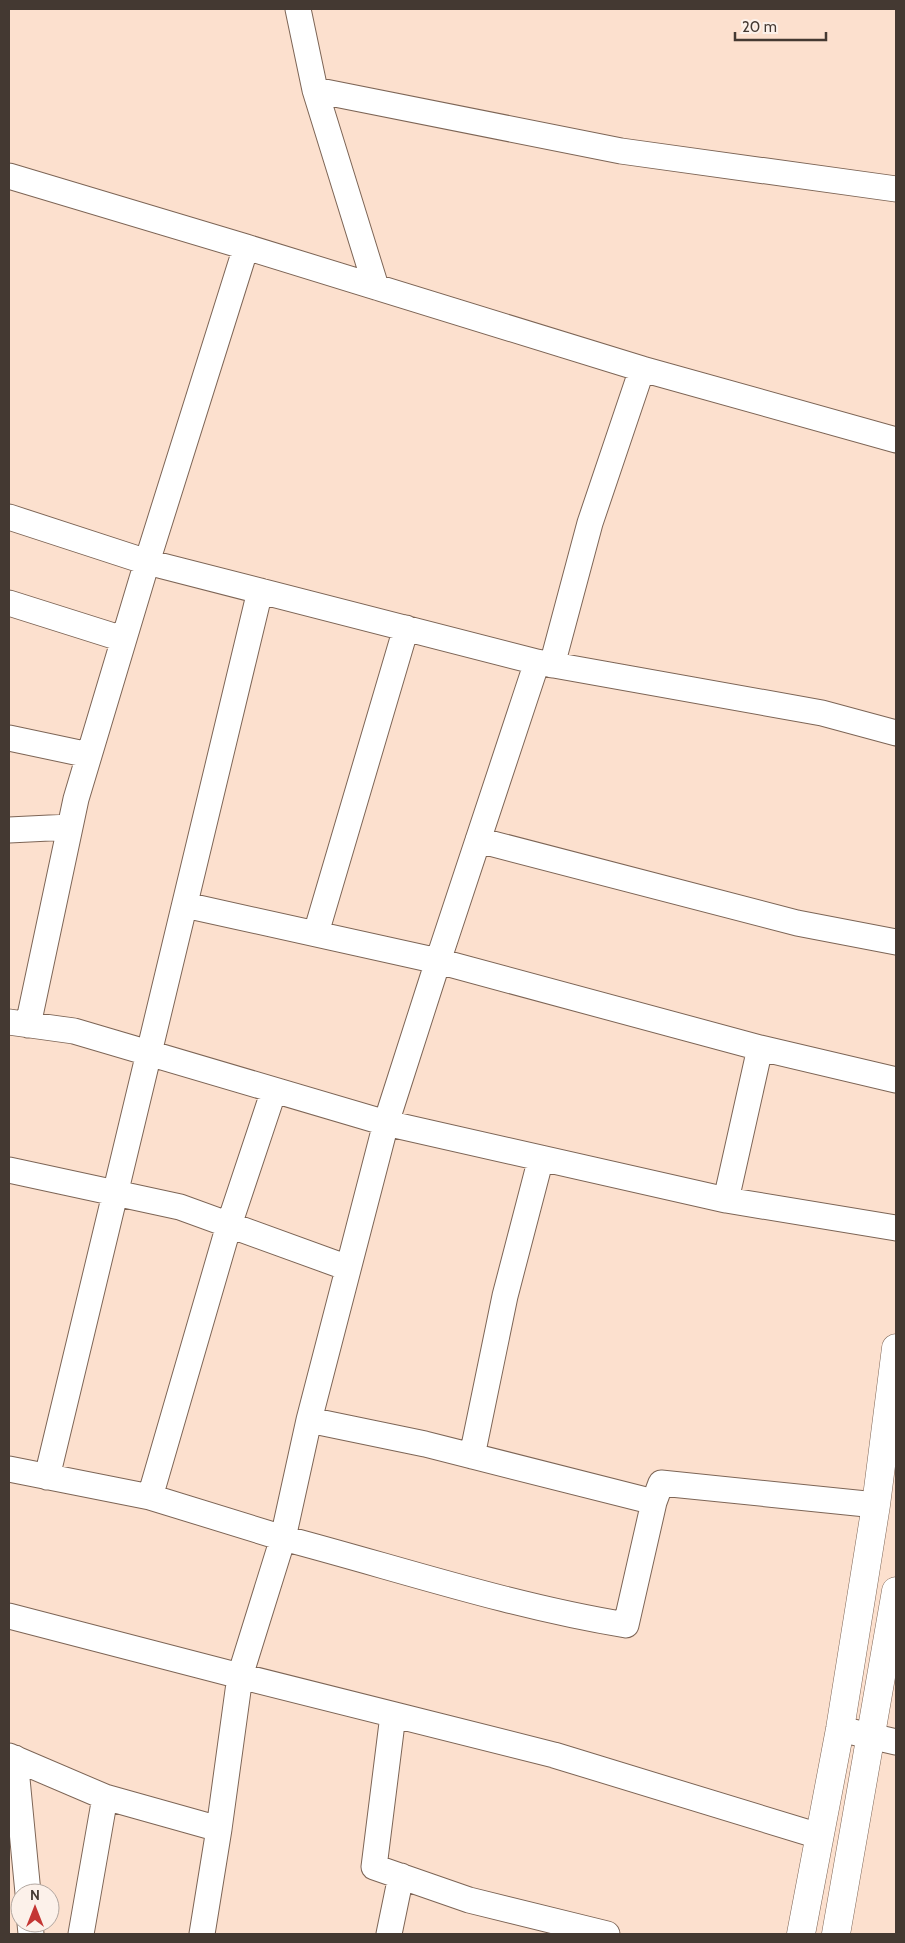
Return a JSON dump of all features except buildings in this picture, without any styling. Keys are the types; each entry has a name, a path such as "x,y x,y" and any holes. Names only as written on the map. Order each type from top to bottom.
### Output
{"street":[{"path":"298,9 315,90 376,287"},
{"path":"315,90 621,151 896,190"},
{"path":"9,176 642,369 896,440"},
{"path":"246,247 88,755 18,1023 74,1031 386,1123 726,1200 896,1228"},
{"path":"202,1934 219,1829 240,1676 283,1538 309,1420 386,1123 478,840 544,664 642,369"},
{"path":"9,517 147,562 544,664 822,713 896,733"},
{"path":"47,1476 260,591"},
{"path":"9,603 124,639"},
{"path":"316,933 406,628"},
{"path":"9,738 88,755"},
{"path":"9,830 70,827"},
{"path":"478,840 797,923 896,942"},
{"path":"185,905 438,961 760,1048 896,1080"},
{"path":"726,1200 760,1048"},
{"path":"150,1497 229,1225 274,1090"},
{"path":"472,1456 505,1296 541,1158"},
{"path":"9,1170 180,1207 348,1268"},
{"path":"801,1934 840,1729 876,1505 896,1348"},
{"path":"309,1420 425,1444 654,1502"},
{"path":"9,1469 150,1497 283,1538 375,1562 440,1582 572,1616 626,1625 654,1502 661,1483 876,1505"},
{"path":"836,1934 884,1740 896,1591"},
{"path":"9,1616 554,1755 819,1836"},
{"path":"394,1715 374,1867 469,1900 607,1934"},
{"path":"840,1729 884,1740"},
{"path":"12,1757 105,1797 219,1829"},
{"path":"12,1757 26,1854 27,1883"},
{"path":"82,1934 105,1797"},
{"path":"389,1934 401,1876"}]}
